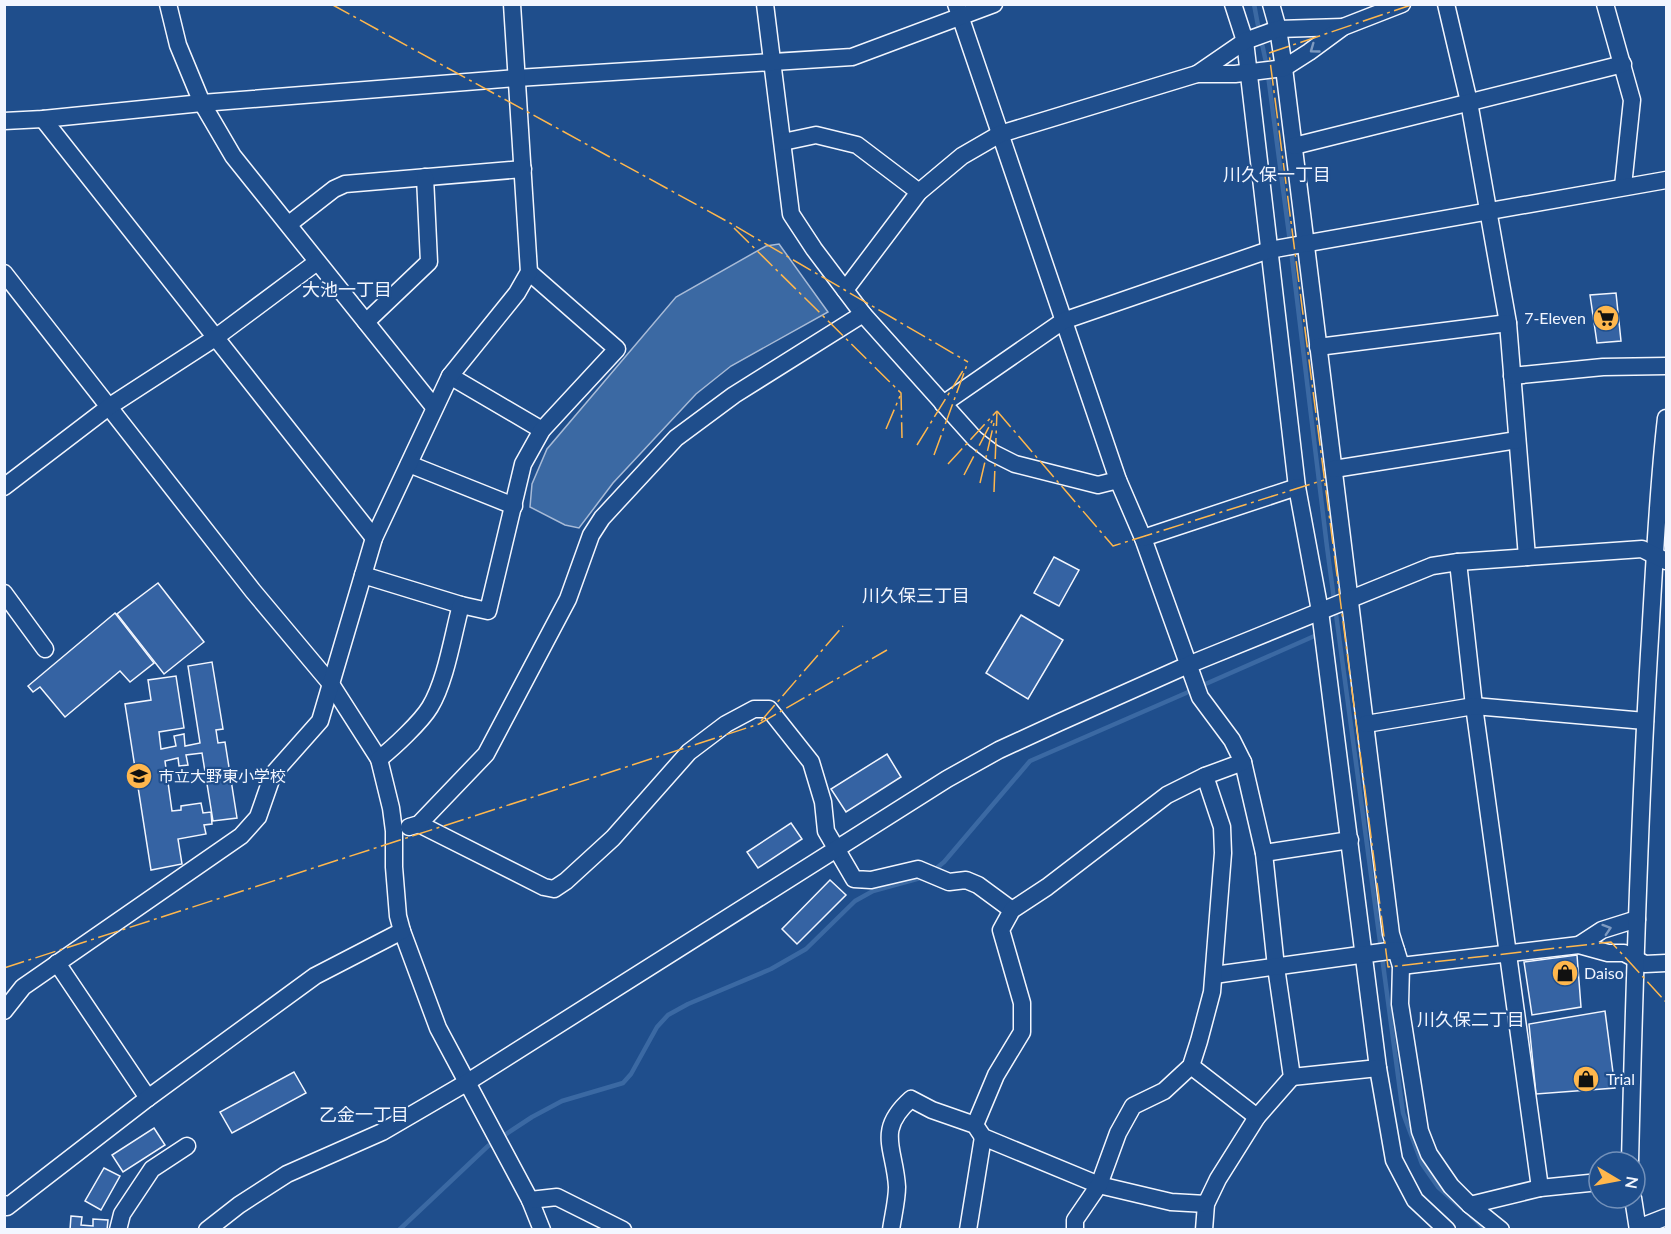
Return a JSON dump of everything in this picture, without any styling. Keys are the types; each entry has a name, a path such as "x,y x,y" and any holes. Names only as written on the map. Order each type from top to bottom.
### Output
{"street":[{"path":"168,4 178,45 202,103 232,156 434,407"},
{"path":"5,1008 23,987 241,836 258,817 273,774 320,721 374,538 434,407 450,376 517,293 529,272 512,4"},
{"path":"765,4 791,214 845,290 863,314 943,404 975,439 993,453 1015,464 1098,485 1118,480"},
{"path":"4,121 517,78 852,57 958,10 994,4"},
{"path":"1233,4 1245,41 1297,487 1320,611 1378,1068 1394,1160 1415,1200 1448,1230"},
{"path":"1271,4 1278,29 1284,68 1303,245 1334,469 1391,934 1398,958 1400,1004 1420,1131 1429,1154 1451,1186 1500,1230"},
{"path":"845,290 919,192 962,156 1000,134 1197,74 1284,68 1342,27 1402,4"},
{"path":"1446,4 1468,102 1508,323 1527,557"},
{"path":"1605,4 1632,100 1623,186"},
{"path":"958,10 1118,480 1143,538 1200,698 1232,740 1243,762 1263,853 1292,1077"},
{"path":"1197,74 1245,41 1278,29 1342,27"},
{"path":"1294,146 1623,64"},
{"path":"43,119 374,538"},
{"path":"783,142 816,135 857,146 919,192"},
{"path":"288,224 334,189 345,184 523,169"},
{"path":"366,322 429,262 425,177"},
{"path":"943,404 1063,321 1271,250 1666,180"},
{"path":"4,487 110,406 215,338 317,262"},
{"path":"363,574 461,605 488,611 523,464 542,430 617,349 529,272"},
{"path":"4,273 253,591 331,684 379,759 388,789 394,831 394,867 398,916 402,931 438,1028 530,1200 542,1230"},
{"path":"394,831 419,824 486,754 563,608 591,536 602,518 676,438 734,394 863,314"},
{"path":"1318,347 1508,323"},
{"path":"1512,376 1603,367 1666,366"},
{"path":"450,376 542,430"},
{"path":"1630,1150 1634,959 1645,721 1661,558 1666,418"},
{"path":"1334,469 1517,440"},
{"path":"409,464 514,506"},
{"path":"1143,538 1297,487"},
{"path":"207,1230 239,1205 287,1174 382,1132 466,1083 947,779 999,750 1191,673 1320,611 1432,566 1458,562 1642,549 1661,558"},
{"path":"1458,562 1474,706 1540,1188"},
{"path":"4,593 45,649"},
{"path":"379,759 393,748 430,707 441,679 461,605"},
{"path":"1366,724 1474,706 1645,721"},
{"path":"419,824 554,889 613,838 689,752 726,724 753,709 769,709 811,762 823,802 826,831 854,879 871,880 918,869 949,882 966,880 1012,910"},
{"path":"968,1230 979,1131 996,1076 1022,1032 1022,1003 1001,930 1012,910 1047,887 1167,795 1205,776 1243,762"},
{"path":"1075,1230 1075,1220 1099,1185 1118,1133 1133,1106 1164,1091 1191,1066 1200,1041 1212,992 1223,853 1222,827 1205,776"},
{"path":"1263,853 1350,840"},
{"path":"1580,945 1602,930 1637,919"},
{"path":"4,1204 7,1207 148,1098 315,976 402,931"},
{"path":"1214,975 1365,954 1398,958 1508,952 1580,945 1608,953 1624,953 1645,964 1666,963"},
{"path":"57,963 148,1098"},
{"path":"1191,1066 1257,1118"},
{"path":"1204,1230 1206,1204 1218,1179 1257,1118 1292,1077 1378,1068"},
{"path":"891,1230 897,1187 889,1145 891,1127 902,1108 911,1099 1099,1185 1171,1202 1206,1204"},
{"path":"118,1230 122,1214 152,1169 187,1146"},
{"path":"1470,1205 1540,1188 1587,1183"},
{"path":"530,1200 557,1197 623,1230"},
{"path":"1635,1210 1638,1229 1666,1216"}],"water":[{"path":"779,244 828,312 731,366 696,394 613,483 579,528 565,525 530,507 532,484 547,449 676,297 766,246"}],"building":[{"name":"7-Eleven","path":"1616,293 1621,341 1597,343 1590,295"},
{"path":"1054,557 1079,570 1059,606 1034,593"},
{"path":"158,583 204,642 164,674 117,614"},
{"path":"115,613 154,663 130,682 120,671 65,717 40,687 33,692 28,686"},
{"path":"1021,615 1063,640 1028,699 986,673"},
{"path":"212,662 223,729 216,730 218,743 225,742 237,818 213,821 202,753 186,755 188,765 179,766 178,758 165,761 172,811 181,810 181,806 201,803 203,813 211,812 212,824 204,825 206,834 178,839 182,864 151,870 125,704 151,700 148,680 176,676 184,728 159,732 161,749 176,746 174,736 184,734 185,746 200,743 188,666"},
{"path":"887,754 901,777 846,812 831,789"},
{"path":"791,823 802,839 758,868 747,852"},
{"path":"830,880 846,895 797,944 782,929"},
{"path":"1577,955 1581,1007 1532,1015 1524,962"},
{"path":"1605,1011 1615,1088 1536,1094 1529,1024"},
{"path":"294,1072 306,1093 232,1133 220,1112"},
{"path":"154,1128 165,1145 123,1172 112,1155"},
{"path":"104,1168 120,1176 101,1210 85,1201"},
{"path":"71,1216 82,1217 81,1225 93,1226 93,1219 108,1220 107,1230 70,1230"}],"waterway":[{"path":"1254,4 1259,31"},
{"path":"1261,39 1267,67"},
{"path":"1268,75 1290,242"},
{"path":"1291,250 1327,547 1403,1113 1422,1164 1438,1187 1464,1210"},
{"path":"1201,686 1319,634"},
{"path":"933,871 944,862 1030,761 1193,690"},
{"path":"399,1230 488,1146 532,1117 562,1101 623,1083 631,1074 657,1027 668,1015 688,1004 771,969 806,949 855,901 873,891 924,877"},
{"path":"1471,1216 1486,1230"}],"power":[{"path":"331,4 730,223 968,362"},
{"path":"1414,4 1269,53 1388,967 1611,942 1666,1002"},
{"path":"734,228 901,393 902,438"},
{"path":"934,455 968,362"},
{"path":"917,445 964,369"},
{"path":"886,429 900,396"},
{"path":"997,411 1113,546 1324,480"},
{"path":"948,464 997,411"},
{"path":"994,492 997,411"},
{"path":"964,475 993,419"},
{"path":"980,483 994,423"},
{"path":"761,721 843,626"},
{"path":"4,968 759,724 887,650"}],"place":[{"name":"7-Eleven","path":"1606,318"},
{"name":"市立大野東小学校","path":"139,776"},
{"name":"Daiso","path":"1565,973"},
{"name":"Trial","path":"1586,1079"}],"district":[{"name":"川久保一丁目","path":"1277,175"},
{"name":"大池一丁目","path":"347,290"},
{"name":"川久保三丁目","path":"916,596"},
{"name":"川久保二丁目","path":"1471,1020"},
{"name":"乙金一丁目","path":"364,1115"}]}
